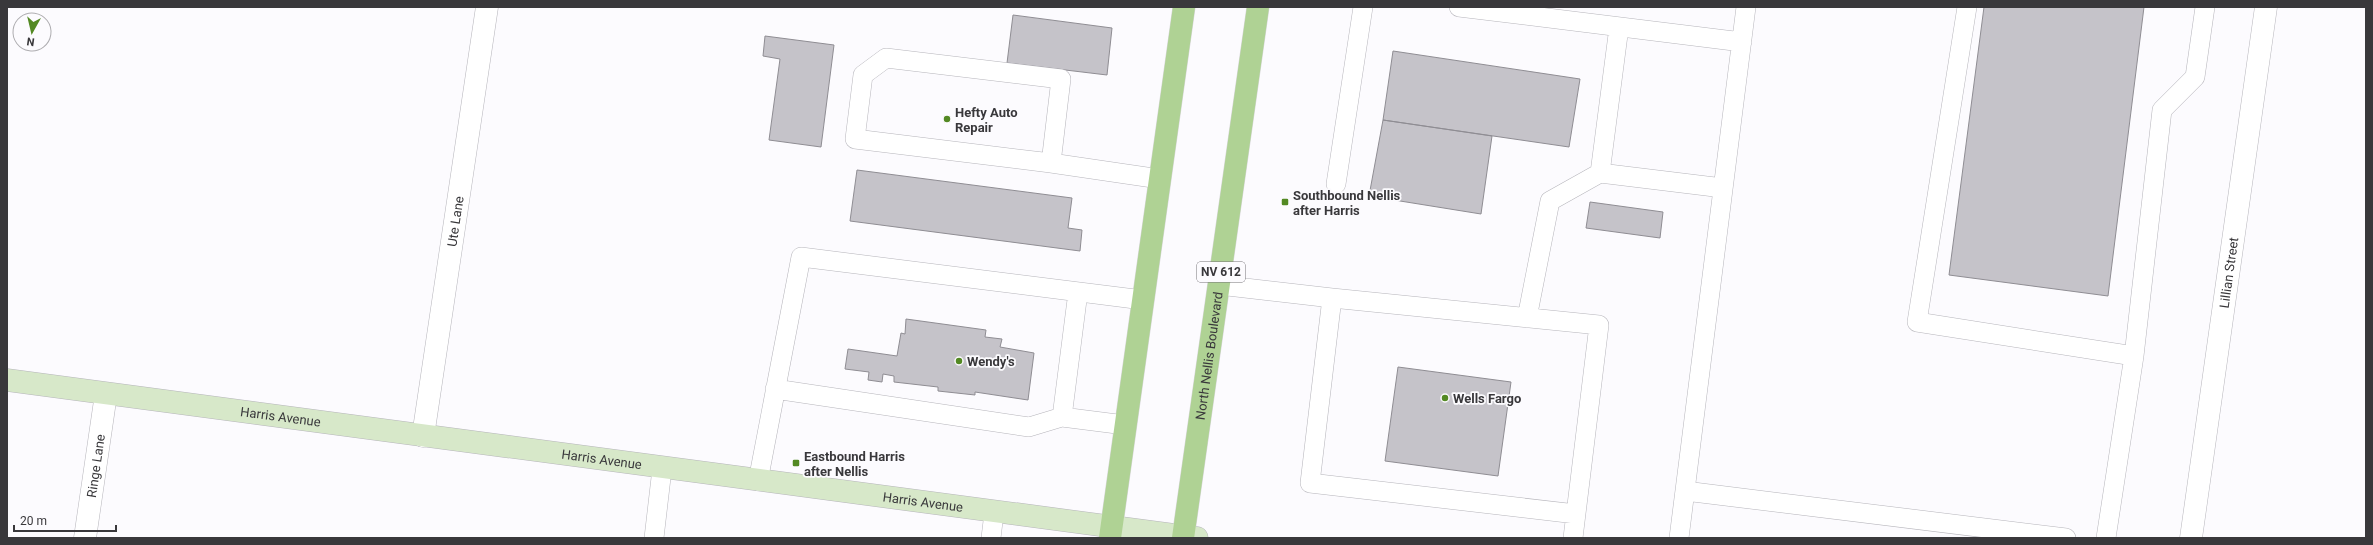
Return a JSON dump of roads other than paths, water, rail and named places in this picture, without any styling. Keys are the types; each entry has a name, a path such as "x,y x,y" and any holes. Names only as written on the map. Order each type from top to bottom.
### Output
{"main road":[{"path":"1111,533 1184,7"},
{"name":"North Nellis Boulevard","path":"1188,538 1219,285 1258,7"}],"street":[{"name":"Ute Lane","path":"423,436 487,7"},
{"name":"Lillian Street","path":"2191,538 2266,7"},
{"name":"Harris Avenue","path":"7,380 994,513 1111,533 1188,538"},
{"name":"Ringe Lane","path":"85,538 106,394"}],"lane":[{"path":"1336,184 1363,7"},
{"path":"1459,7 1742,42"},
{"path":"1679,538 1746,7"},
{"path":"1967,7 1917,322 2134,356"},
{"path":"2106,538 2134,356 2162,110 2195,77 2205,7"},
{"path":"1600,173 1619,27"},
{"path":"1051,163 1061,79 886,58 863,75 855,139 1051,163 1160,179"},
{"path":"1527,318 1550,201 1600,173 1723,188"},
{"path":"758,481 801,257 1143,300"},
{"path":"1219,285 1599,325 1573,538"},
{"path":"1062,417 1078,292"},
{"path":"1332,298 1310,483 1576,514"},
{"path":"775,389 1029,427 1062,417 1125,425"},
{"path":"654,538 662,468"},
{"path":"1685,491 2066,538"},
{"path":"991,538 994,513"}],"place":[{"name":"Hefty Auto Repair","path":"947,119"},
{"name":"Southbound Nellis after Harris","path":"1285,202"},
{"name":"Wendy's","path":"959,361"},
{"name":"Wells Fargo","path":"1445,398"},
{"name":"Eastbound Harris after Nellis","path":"796,463"}]}
